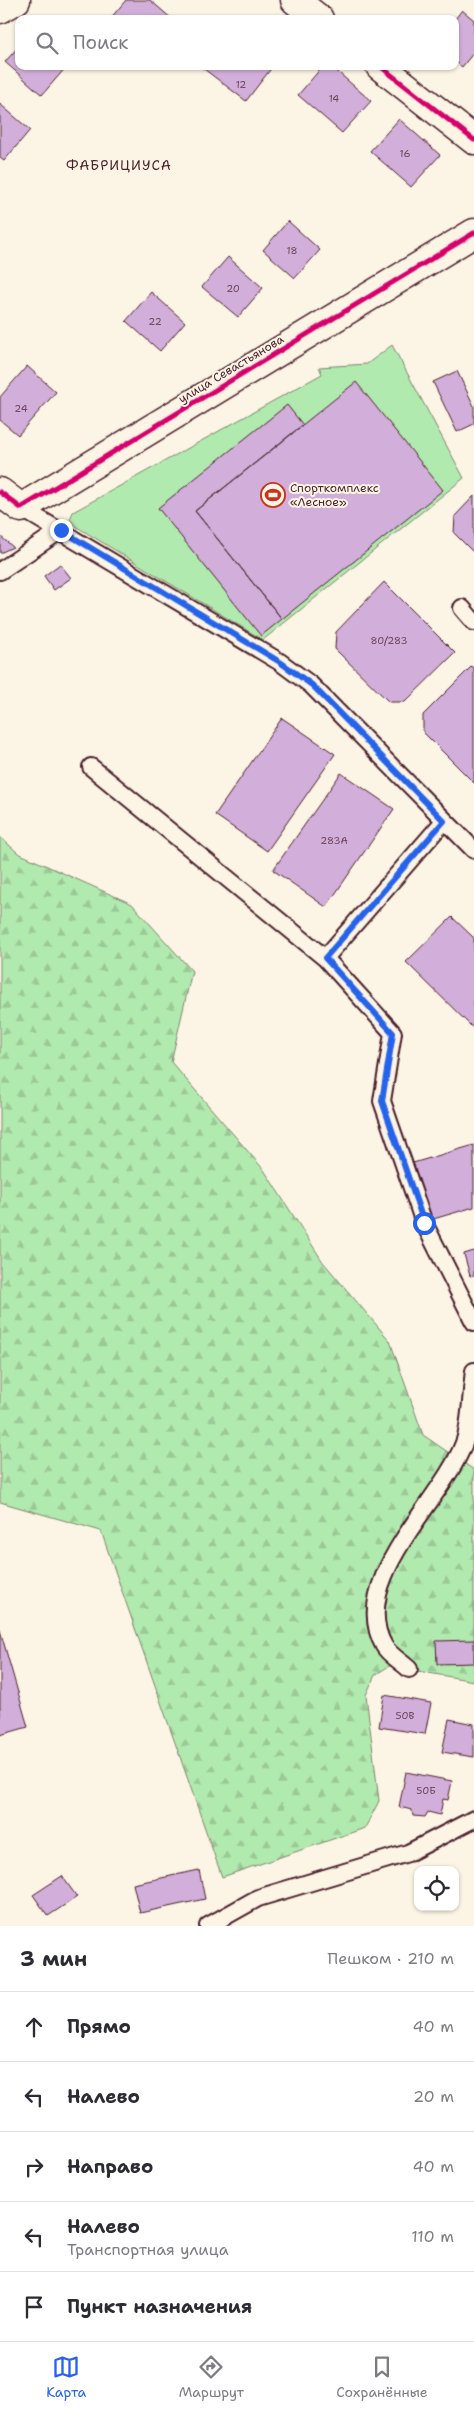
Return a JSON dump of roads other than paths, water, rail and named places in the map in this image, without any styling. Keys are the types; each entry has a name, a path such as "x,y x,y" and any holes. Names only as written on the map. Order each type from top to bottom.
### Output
{"street":[{"path":"0,9 16,0"},
{"path":"295,0 314,15"},
{"path":"385,70 474,140"},
{"name":"улица Севастьянова","path":"11,500 474,233"}],"lane":[{"path":"11,500 280,662 312,685 474,850"},
{"path":"0,571 61,530"},
{"path":"462,608 474,622"},
{"path":"91,767 325,958 393,1033 382,1101 424,1223 474,1322"},
{"path":"325,958 444,821"},
{"path":"409,1669 384,1648 376,1624 378,1593 398,1548 452,1467 464,1442 474,1372"},
{"path":"208,1926 258,1898 408,1853 474,1819"}],"place":[{"name":"Спорткомплекс «Лесное»","path":"273,495"}],"district":[{"name":"ФАБРИЦИУСА","path":"119,165"}]}
